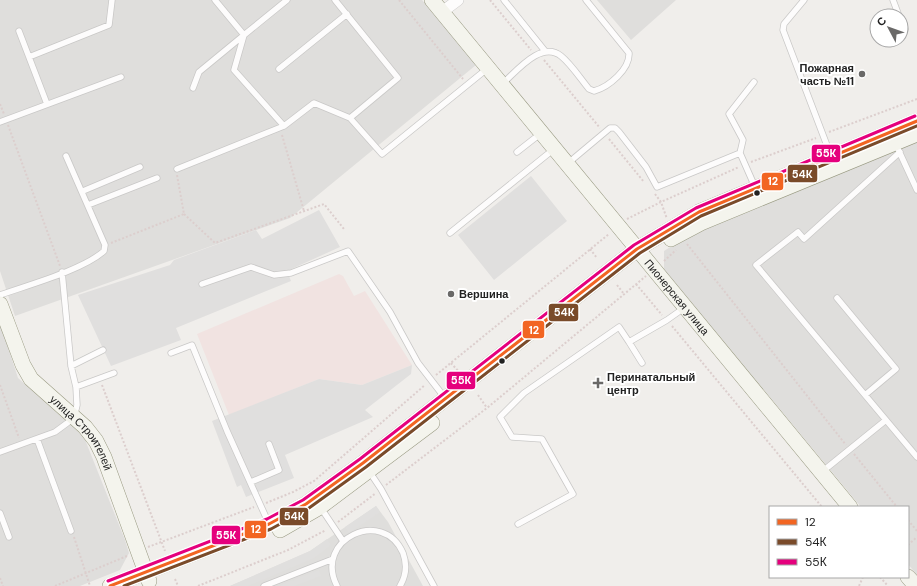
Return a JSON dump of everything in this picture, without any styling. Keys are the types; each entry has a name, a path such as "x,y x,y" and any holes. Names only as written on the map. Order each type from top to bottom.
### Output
{"main road":[{"name":"Пионерская улица","path":"432,0 849,506"},
{"path":"110,586 144,580 262,538 298,521 320,507 366,467 640,253 699,212 831,156 895,142 917,121"},
{"path":"640,253 703,222 917,134"},
{"name":"улица Строителей","path":"0,304 23,365 31,379 74,418 96,441 104,457 138,551 144,580"},
{"path":"144,580 269,524 306,504 366,467"}],"street":[{"path":"442,12 458,0"}],"lane":[{"path":"29,57 109,25 112,0"},
{"path":"215,0 244,35"},
{"path":"193,88 199,72 287,0"},
{"path":"335,0 398,78 350,118"},
{"path":"504,0 546,51"},
{"path":"501,84 536,54 546,51 555,52 562,56 589,89 594,91 601,89 627,66 629,53 586,0"},
{"path":"804,0 784,24 783,30 831,156"},
{"path":"279,69 347,14"},
{"path":"19,30 47,104"},
{"path":"244,35 234,70 282,127"},
{"path":"177,169 282,127 314,102 350,118 382,154 488,68"},
{"path":"3,121 121,76"},
{"path":"754,82 729,114 743,140 740,153 755,187"},
{"path":"567,164 610,128 615,128 619,132 646,167 657,187 740,153"},
{"path":"517,152 542,133"},
{"path":"917,190 895,142 804,239 798,232 756,265 917,457"},
{"path":"450,233 554,148"},
{"path":"0,295 62,272 98,256 104,251 105,245 66,156"},
{"path":"82,191 140,167"},
{"path":"88,205 157,178"},
{"path":"202,284 252,267 274,275 291,273 348,251 390,312 407,345 430,380 449,403"},
{"path":"0,452 55,432 74,418 77,405 76,387 71,366 62,272"},
{"path":"837,298 896,369 865,395"},
{"path":"629,342 667,320 685,307"},
{"path":"518,524 573,494 542,439 512,437 500,417 524,393 619,327 642,363"},
{"path":"171,353 192,345 269,524"},
{"path":"71,366 103,350"},
{"path":"76,387 114,373"},
{"path":"821,473 886,420"},
{"path":"36,439 71,530"},
{"path":"251,482 279,470 269,444"},
{"path":"366,467 381,489 434,586"},
{"path":"320,507 343,541"},
{"path":"0,513 9,537"},
{"path":"338,586 333,573 333,559 339,546 343,541 356,533 370,530 378,531 391,538 401,549 405,563 404,577 400,586"},
{"path":"264,586 333,559"}],"path":[{"path":"399,0 468,84"},
{"path":"490,0 536,54 544,59 647,184"},
{"path":"626,220 661,202 746,164 917,99"},
{"path":"0,104 3,121 62,272"},
{"path":"282,127 304,212"},
{"path":"177,169 184,214 215,243 324,204 344,229"},
{"path":"652,190 661,202 667,219"},
{"path":"105,245 184,214"},
{"path":"55,586 138,551 293,492 314,481 430,380 612,231"},
{"path":"686,242 849,449 896,506"},
{"path":"590,249 597,258"},
{"path":"198,586 288,550 333,525 487,408 647,276"},
{"path":"636,284 821,506"},
{"path":"617,285 624,294"},
{"path":"451,363 460,373"},
{"path":"99,379 167,555"},
{"path":"0,385 22,445"},
{"path":"478,395 487,408"},
{"path":"909,521 917,531"},
{"path":"71,530 90,586"},
{"path":"909,544 917,537"},
{"path":"0,578 2,586"},
{"path":"881,578 888,586"},
{"path":"175,579 178,586"}],"shaded area":[{"path":"0,0 422,0 476,65 290,218 15,316 0,271"},
{"path":"597,0 676,0 631,40"},
{"path":"917,139 917,575 909,565 909,506 860,506 664,269 664,251 689,235"},
{"path":"531,176 567,221 494,280 458,235"},
{"path":"319,210 340,247 287,271 291,281 176,328 181,340 111,366 78,295 170,265 174,260 256,230 262,239"},
{"path":"339,274 343,276 354,296 365,291 412,365 362,385 319,379 229,415 197,334"},
{"path":"0,323 18,378 84,437 129,553 120,570 80,586 0,586"},
{"path":"412,365 411,374 365,410 373,417 285,455 294,478 246,497 241,485 237,487 212,421 319,379 362,385"},
{"path":"376,506 388,522 423,586 230,586 310,551"},
{"path":"376,506 380,512 349,533 345,527"},
{"path":"327,539 331,545 314,558 248,586 230,586 310,551"},
{"path":"319,570 321,576 294,586 278,586"}],"transit line":[{"name":"55К","path":"108,581 267,519 303,500 360,459 634,245 696,208 915,116"},
{"name":"12","path":"110,586 269,524 306,504 363,463 637,249 699,212 917,121"},
{"name":"54К","path":"124,586 271,529 309,508 366,467 640,253 701,216 917,126"}],"place":[{"name":"Пожарная часть №11","path":"862,74"},
{"name":"Вершина","path":"451,294"},
{"name":"Перинатальный центр","path":"598,383"}]}
